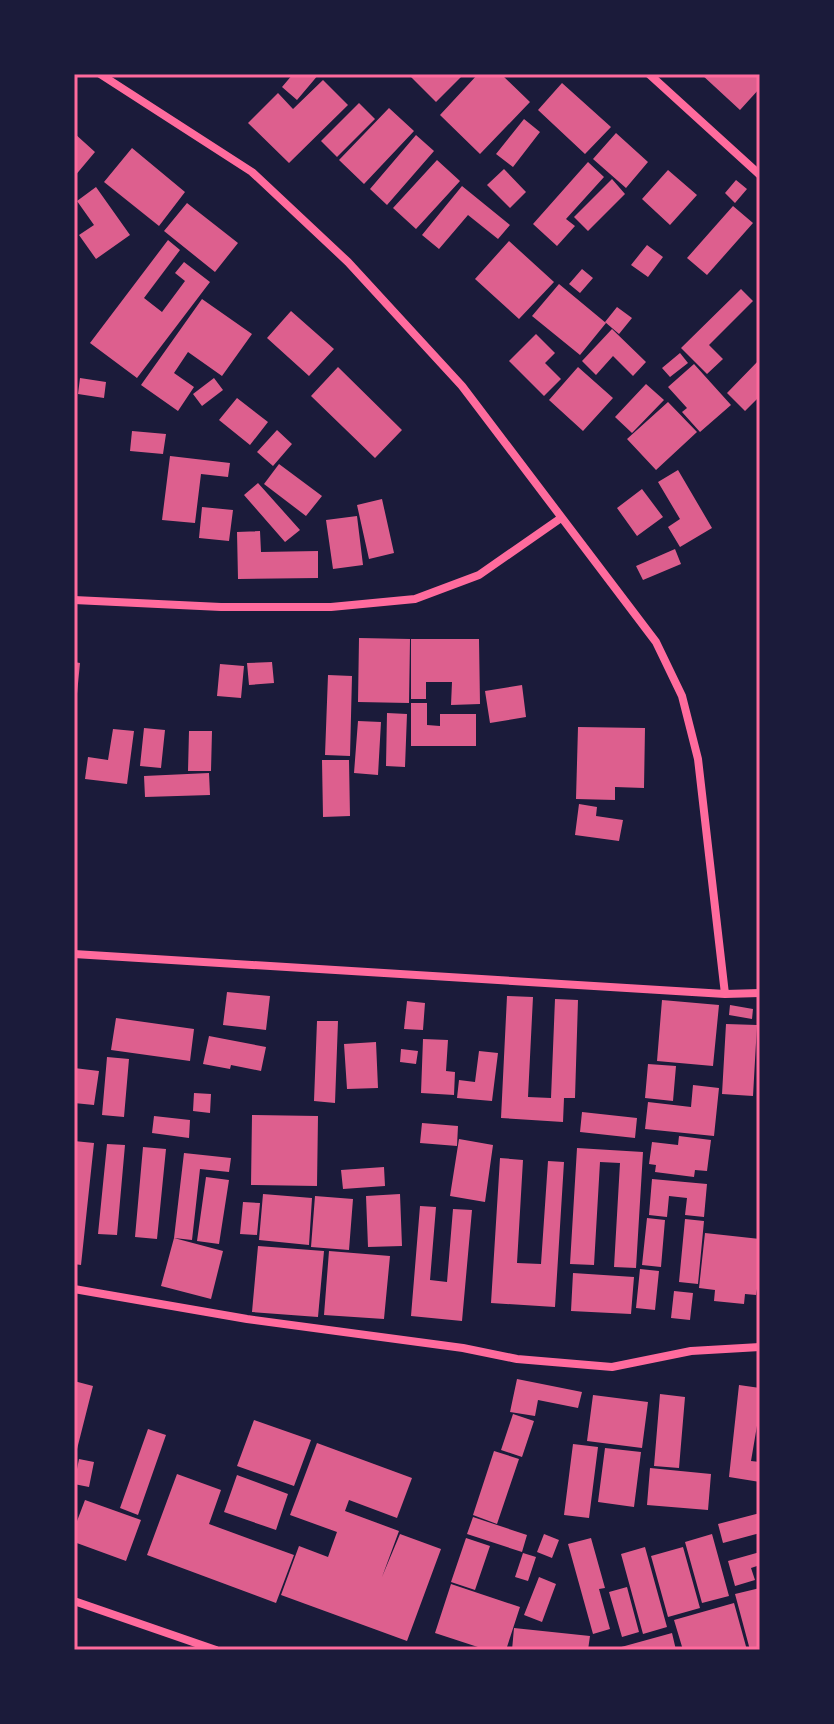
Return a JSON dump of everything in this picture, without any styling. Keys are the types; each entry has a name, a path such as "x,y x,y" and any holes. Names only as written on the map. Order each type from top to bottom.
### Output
{"street":[{"path":"100,74 252,172 348,262 462,386 656,642 682,696 698,759 725,994"},
{"path":"649,74 760,175"},
{"path":"74,600 221,607 331,607 415,599 479,575 561,518"},
{"path":"74,954 725,994 760,993"},
{"path":"74,1289 247,1319 463,1348 533,1361 612,1367 691,1351 760,1347"},
{"path":"74,1601 216,1650"}],"building":[{"path":"293,74 319,74 297,100 282,87"},
{"path":"408,74 464,74 436,102"},
{"path":"478,74 501,74 530,102 480,154 440,115"},
{"path":"701,74 758,74 760,88 740,110"},
{"path":"323,80 348,105 289,163 248,123 278,93 293,109"},
{"path":"562,83 611,127 585,154 538,110"},
{"path":"359,103 375,119 337,157 321,141"},
{"path":"389,108 414,131 364,184 339,160"},
{"path":"524,119 540,132 513,167 496,154"},
{"path":"74,133 95,152 74,177"},
{"path":"616,133 648,162 626,188 593,159"},
{"path":"416,135 434,151 387,205 370,189"},
{"path":"132,148 185,192 159,226 104,182"},
{"path":"437,160 460,181 416,229 393,208"},
{"path":"588,162 604,177 566,219 575,226 557,246 533,224"},
{"path":"504,169 526,192 510,208 487,185"},
{"path":"668,170 697,195 670,225 642,199"},
{"path":"612,179 625,194 588,231 574,217"},
{"path":"736,180 747,189 735,203 725,193"},
{"path":"462,186 510,225 498,239 468,215 439,249 422,235"},
{"path":"96,187 130,235 96,259 79,235 94,225 77,201"},
{"path":"187,203 238,243 215,272 164,231"},
{"path":"733,206 753,223 707,275 687,258"},
{"path":"168,240 180,250 144,298 162,312 185,281 175,273 184,262 210,282 137,378 90,343"},
{"path":"509,241 554,282 519,319 475,279"},
{"path":"647,245 663,257 648,277 631,265"},
{"path":"582,269 593,278 580,293 569,284"},
{"path":"559,284 606,323 580,355 532,316"},
{"path":"741,289 753,301 709,345 723,359 707,374 681,348"},
{"path":"202,299 252,334 222,376 188,352 174,373 194,387 178,411 141,385"},
{"path":"617,307 632,318 619,334 605,322"},
{"path":"291,311 334,349 309,376 267,338"},
{"path":"612,329 646,362 633,376 613,356 596,375 582,361"},
{"path":"536,334 555,353 545,363 561,379 544,396 509,361"},
{"path":"680,353 688,363 670,377 662,368"},
{"path":"760,359 760,396 745,411 727,393"},
{"path":"694,364 731,405 700,432 682,412 687,408 668,387"},
{"path":"338,367 402,430 375,458 311,396"},
{"path":"578,367 613,398 583,431 549,400"},
{"path":"80,378 106,382 104,398 78,394"},
{"path":"214,378 223,390 202,406 193,394"},
{"path":"646,384 664,400 632,433 615,417"},
{"path":"237,398 268,422 250,445 219,420"},
{"path":"668,402 697,432 656,470 627,439"},
{"path":"277,430 292,444 273,466 257,452"},
{"path":"132,431 166,434 163,454 130,451"},
{"path":"170,456 230,463 228,477 201,474 195,523 162,520"},
{"path":"279,464 322,496 306,516 264,484"},
{"path":"678,470 712,528 680,547 668,527 680,519 658,482"},
{"path":"258,483 300,530 285,542 244,495"},
{"path":"642,489 663,517 637,536 617,508"},
{"path":"382,499 394,553 369,559 357,505"},
{"path":"202,507 233,510 229,541 199,538"},
{"path":"357,516 363,565 333,569 326,520"},
{"path":"260,531 261,552 318,551 318,578 238,579 237,532"},
{"path":"675,549 681,564 643,580 636,566"},
{"path":"359,638 410,639 409,703 358,702"},
{"path":"411,639 479,639 480,704 451,705 452,682 426,682 426,699 411,699"},
{"path":"74,662 80,663 76,704 74,704"},
{"path":"272,662 274,683 249,685 247,663"},
{"path":"220,664 244,666 241,698 217,696"},
{"path":"328,675 352,676 350,756 325,755"},
{"path":"522,685 526,717 490,723 485,691"},
{"path":"411,703 427,703 427,725 440,726 440,714 476,714 476,746 411,746"},
{"path":"387,713 407,714 405,767 386,766"},
{"path":"358,721 381,722 378,775 354,773"},
{"path":"578,727 645,728 644,788 615,787 615,800 576,799"},
{"path":"144,728 165,730 161,768 140,766"},
{"path":"113,729 134,731 127,784 85,779 88,757 108,760"},
{"path":"189,731 212,731 211,771 188,771"},
{"path":"322,760 349,760 350,816 323,817"},
{"path":"209,773 210,795 145,797 144,776"},
{"path":"579,804 597,807 596,816 623,820 619,841 575,835"},
{"path":"227,992 270,996 266,1030 223,1025"},
{"path":"507,996 533,997 528,1097 551,1098 555,999 578,1000 575,1098 564,1098 563,1122 501,1118"},
{"path":"662,1000 719,1005 713,1066 657,1061"},
{"path":"407,1001 425,1003 423,1030 404,1029"},
{"path":"730,1005 753,1009 752,1019 729,1015"},
{"path":"116,1018 194,1029 190,1061 111,1050"},
{"path":"317,1021 338,1021 335,1103 314,1101"},
{"path":"726,1024 757,1025 753,1096 722,1094"},
{"path":"209,1036 266,1047 261,1071 203,1064"},
{"path":"423,1039 448,1040 446,1071 455,1072 454,1095 421,1093"},
{"path":"376,1042 378,1088 347,1089 344,1044"},
{"path":"401,1049 418,1051 416,1064 400,1062"},
{"path":"479,1051 498,1053 492,1101 457,1098 459,1080 475,1082"},
{"path":"107,1057 129,1059 124,1117 102,1115"},
{"path":"648,1064 676,1066 673,1101 645,1098"},
{"path":"74,1068 99,1071 94,1105 74,1103"},
{"path":"693,1085 719,1088 714,1136 645,1129 648,1102 691,1107"},
{"path":"194,1093 211,1094 210,1113 193,1111"},
{"path":"582,1112 637,1118 635,1138 580,1132"},
{"path":"252,1115 318,1116 317,1186 251,1185"},
{"path":"154,1116 190,1120 189,1138 152,1133"},
{"path":"422,1123 458,1126 457,1146 420,1143"},
{"path":"679,1136 711,1140 707,1171 695,1170 694,1177 655,1172 656,1165 649,1164 652,1142 678,1145"},
{"path":"459,1139 493,1145 485,1202 450,1196"},
{"path":"74,1141 94,1143 81,1265 74,1264"},
{"path":"107,1144 125,1145 117,1235 98,1234"},
{"path":"143,1147 166,1149 157,1239 135,1237"},
{"path":"577,1148 643,1152 636,1268 614,1267 620,1163 600,1162 594,1265 570,1264"},
{"path":"184,1153 231,1158 229,1172 200,1169 192,1240 174,1238"},
{"path":"500,1158 523,1160 517,1263 541,1264 548,1161 564,1162 555,1307 491,1303"},
{"path":"384,1167 385,1186 343,1189 341,1170"},
{"path":"206,1177 229,1180 219,1244 197,1241"},
{"path":"652,1179 707,1184 704,1217 685,1215 687,1198 669,1196 667,1217 649,1215"},
{"path":"263,1194 312,1198 309,1245 259,1240"},
{"path":"400,1194 402,1246 368,1247 366,1196"},
{"path":"315,1196 353,1199 349,1250 311,1247"},
{"path":"243,1202 260,1203 257,1235 240,1234"},
{"path":"420,1206 436,1207 430,1280 447,1282 453,1209 472,1210 462,1321 411,1316"},
{"path":"647,1218 665,1220 661,1267 642,1265"},
{"path":"685,1219 704,1221 698,1284 679,1282"},
{"path":"705,1233 760,1239 760,1290 757,1289 756,1295 745,1294 744,1304 714,1301 715,1290 699,1288"},
{"path":"174,1238 223,1251 211,1299 161,1286"},
{"path":"258,1246 324,1251 318,1317 252,1312"},
{"path":"329,1251 390,1256 384,1319 324,1315"},
{"path":"640,1269 659,1271 655,1310 636,1308"},
{"path":"573,1273 634,1277 631,1314 571,1311"},
{"path":"674,1291 693,1293 690,1320 671,1318"},
{"path":"517,1379 582,1392 578,1408 538,1400 535,1416 510,1412"},
{"path":"74,1381 93,1386 75,1457 74,1457"},
{"path":"739,1385 760,1388 760,1408 751,1461 760,1462 760,1482 729,1477"},
{"path":"660,1394 685,1397 679,1468 654,1466"},
{"path":"593,1395 648,1402 642,1448 587,1441"},
{"path":"513,1414 534,1421 522,1457 501,1450"},
{"path":"254,1420 311,1440 294,1486 237,1466"},
{"path":"148,1429 166,1435 138,1515 120,1508"},
{"path":"317,1443 412,1478 397,1518 349,1500 345,1511 399,1531 382,1577 400,1534 441,1549 407,1641 281,1595 299,1546 328,1557 337,1532 290,1515"},
{"path":"573,1444 598,1447 589,1518 564,1515"},
{"path":"605,1448 641,1452 634,1507 598,1502"},
{"path":"494,1451 519,1459 497,1524 473,1515"},
{"path":"79,1459 94,1462 89,1487 74,1484"},
{"path":"650,1468 711,1474 708,1510 647,1505"},
{"path":"177,1474 221,1490 209,1524 294,1555 276,1603 147,1555"},
{"path":"237,1475 288,1494 276,1530 224,1512"},
{"path":"85,1500 141,1520 126,1561 74,1542 74,1529"},
{"path":"760,1513 760,1533 723,1543 718,1524"},
{"path":"473,1517 527,1535 522,1552 467,1534"},
{"path":"544,1534 559,1540 552,1558 537,1552"},
{"path":"712,1534 729,1596 702,1603 685,1542"},
{"path":"466,1538 490,1546 475,1590 451,1582"},
{"path":"591,1538 605,1588 599,1589 610,1629 593,1634 568,1544"},
{"path":"645,1547 667,1627 643,1634 621,1554"},
{"path":"683,1547 700,1608 668,1617 651,1556"},
{"path":"760,1552 760,1565 751,1568 755,1580 735,1586 728,1561"},
{"path":"523,1553 536,1557 528,1581 515,1577"},
{"path":"539,1577 556,1584 542,1622 524,1615"},
{"path":"451,1584 520,1607 506,1650 487,1650 435,1633"},
{"path":"627,1587 639,1632 622,1637 609,1592"},
{"path":"760,1588 760,1650 750,1650 735,1594"},
{"path":"734,1603 747,1650 683,1650 674,1620"},
{"path":"514,1628 590,1636 588,1650 512,1650"},
{"path":"672,1633 676,1650 614,1650 614,1649"}]}
